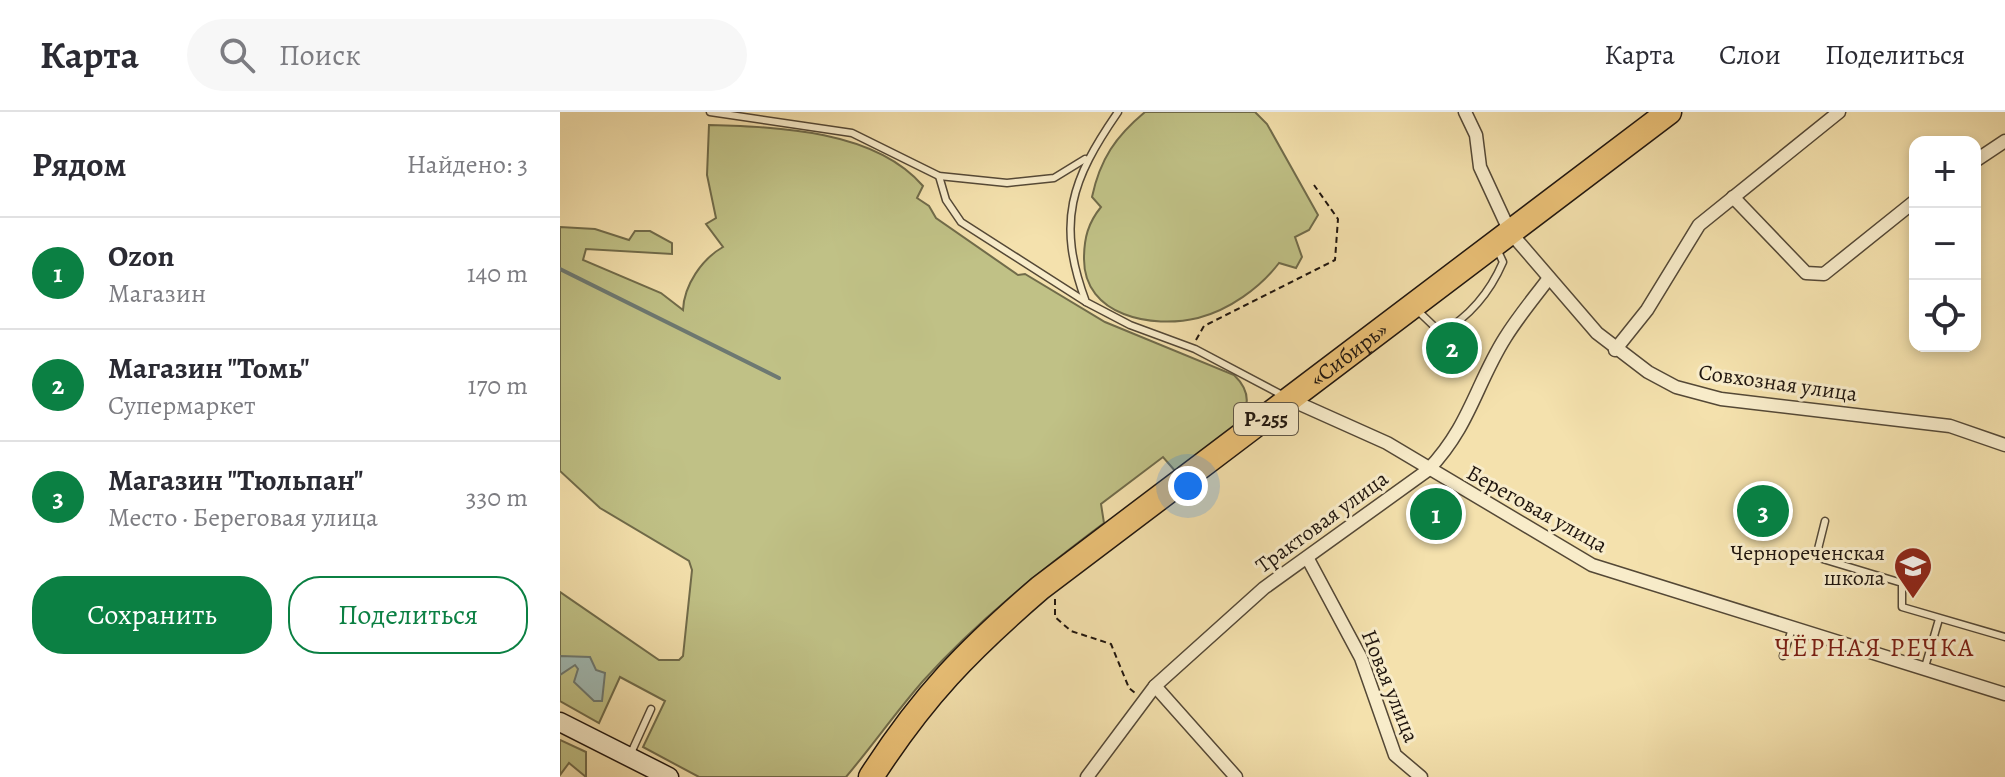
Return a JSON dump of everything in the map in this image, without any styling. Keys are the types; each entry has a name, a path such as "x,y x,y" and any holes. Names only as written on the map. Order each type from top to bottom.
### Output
{"highway":[{"name":"«Сибирь»","path":"871,777 950,669 1055,577 1669,112"}],"street":[{"name":"Совхозная улица","path":"1465,112 1476,135 1480,167 1502,238 1549,278 1615,350 1676,387 1721,399 1950,426 2005,445"},
{"path":"1615,350 1647,310 1699,225 1839,112"},
{"path":"1981,157 2005,141"},
{"path":"1733,197 1806,273 1815,276 1824,274 1909,206"},
{"name":"Трактовая улица","path":"1087,777 1155,686 1264,588 1428,470 1451,446 1504,339 1549,278"},
{"name":"Береговая улица","path":"1291,400 1387,443 1574,557 2005,694"},
{"name":"Новая улица","path":"1308,559 1361,658 1395,755 1421,777"},
{"path":"1155,686 1236,777"},
{"path":"560,722 669,777"},
{"path":"863,777 887,752"}],"lane":[{"path":"710,112 852,133 939,176 1007,183 1054,178 1087,157"},
{"path":"776,112 780,123"},
{"path":"1086,302 1072,266 1070,230 1074,199 1087,157 1118,112"},
{"path":"939,176 946,200 961,222 1086,302 1130,325 1195,349 1291,400"},
{"path":"1413,306 1441,333 1464,319 1496,278 1503,262 1502,238"},
{"path":"1825,521 1816,557 1902,583 1902,607 2005,637"},
{"path":"1925,667 1939,619"},
{"path":"1783,656 1792,628"},
{"path":"629,757 651,709"}],"path":[{"path":"1195,349 1204,326 1335,260 1338,219 1314,185"},
{"path":"1055,577 1055,617 1071,631 1111,644 1129,688 1144,700"}],"green space":[{"path":"1145,112 1255,112 1267,124 1318,215 1309,230 1295,237 1302,257 1296,268 1279,263 1253,289 1232,304 1198,318 1180,321 1142,319 1124,314 1108,306 1095,294 1087,278 1084,259 1088,231 1101,207 1092,197 1095,183 1111,149"},
{"path":"709,125 794,130 824,135 879,153 903,167 923,186 917,198 929,206 936,218 1018,275 1025,274 1105,322 1234,375 1245,390 1247,404 1231,430 1176,472 1163,457 1101,504 1104,523 1033,578 965,638 923,681 846,777 699,777 643,747 665,701 620,677 599,723 560,701 560,592 659,660 679,660 683,656 692,570 689,561 600,508 560,471 560,227 595,229 629,240 635,231 650,231 672,243 672,254 586,249 583,260 661,293 683,310 687,291 696,274 708,258 723,247 706,224 716,218 707,175"},
{"path":"560,740 586,752 586,777 569,763 560,775"}],"water":[{"path":"560,656 590,657 596,670 605,673 602,701 594,701 574,682 578,669 575,665 560,675"}],"waterway":[{"path":"560,269 779,378"}],"place":[{"name":"Магазин \"Томь\"","path":"1452,348"},
{"name":"Магазин \"Тюльпан\"","path":"1763,511"},
{"name":"Ozon","path":"1436,514"},
{"name":"Чернореченская школа","path":"1913,600"}],"district":[{"name":"ЧЁРНАЯ РЕЧКА","path":"1875,647"}]}
